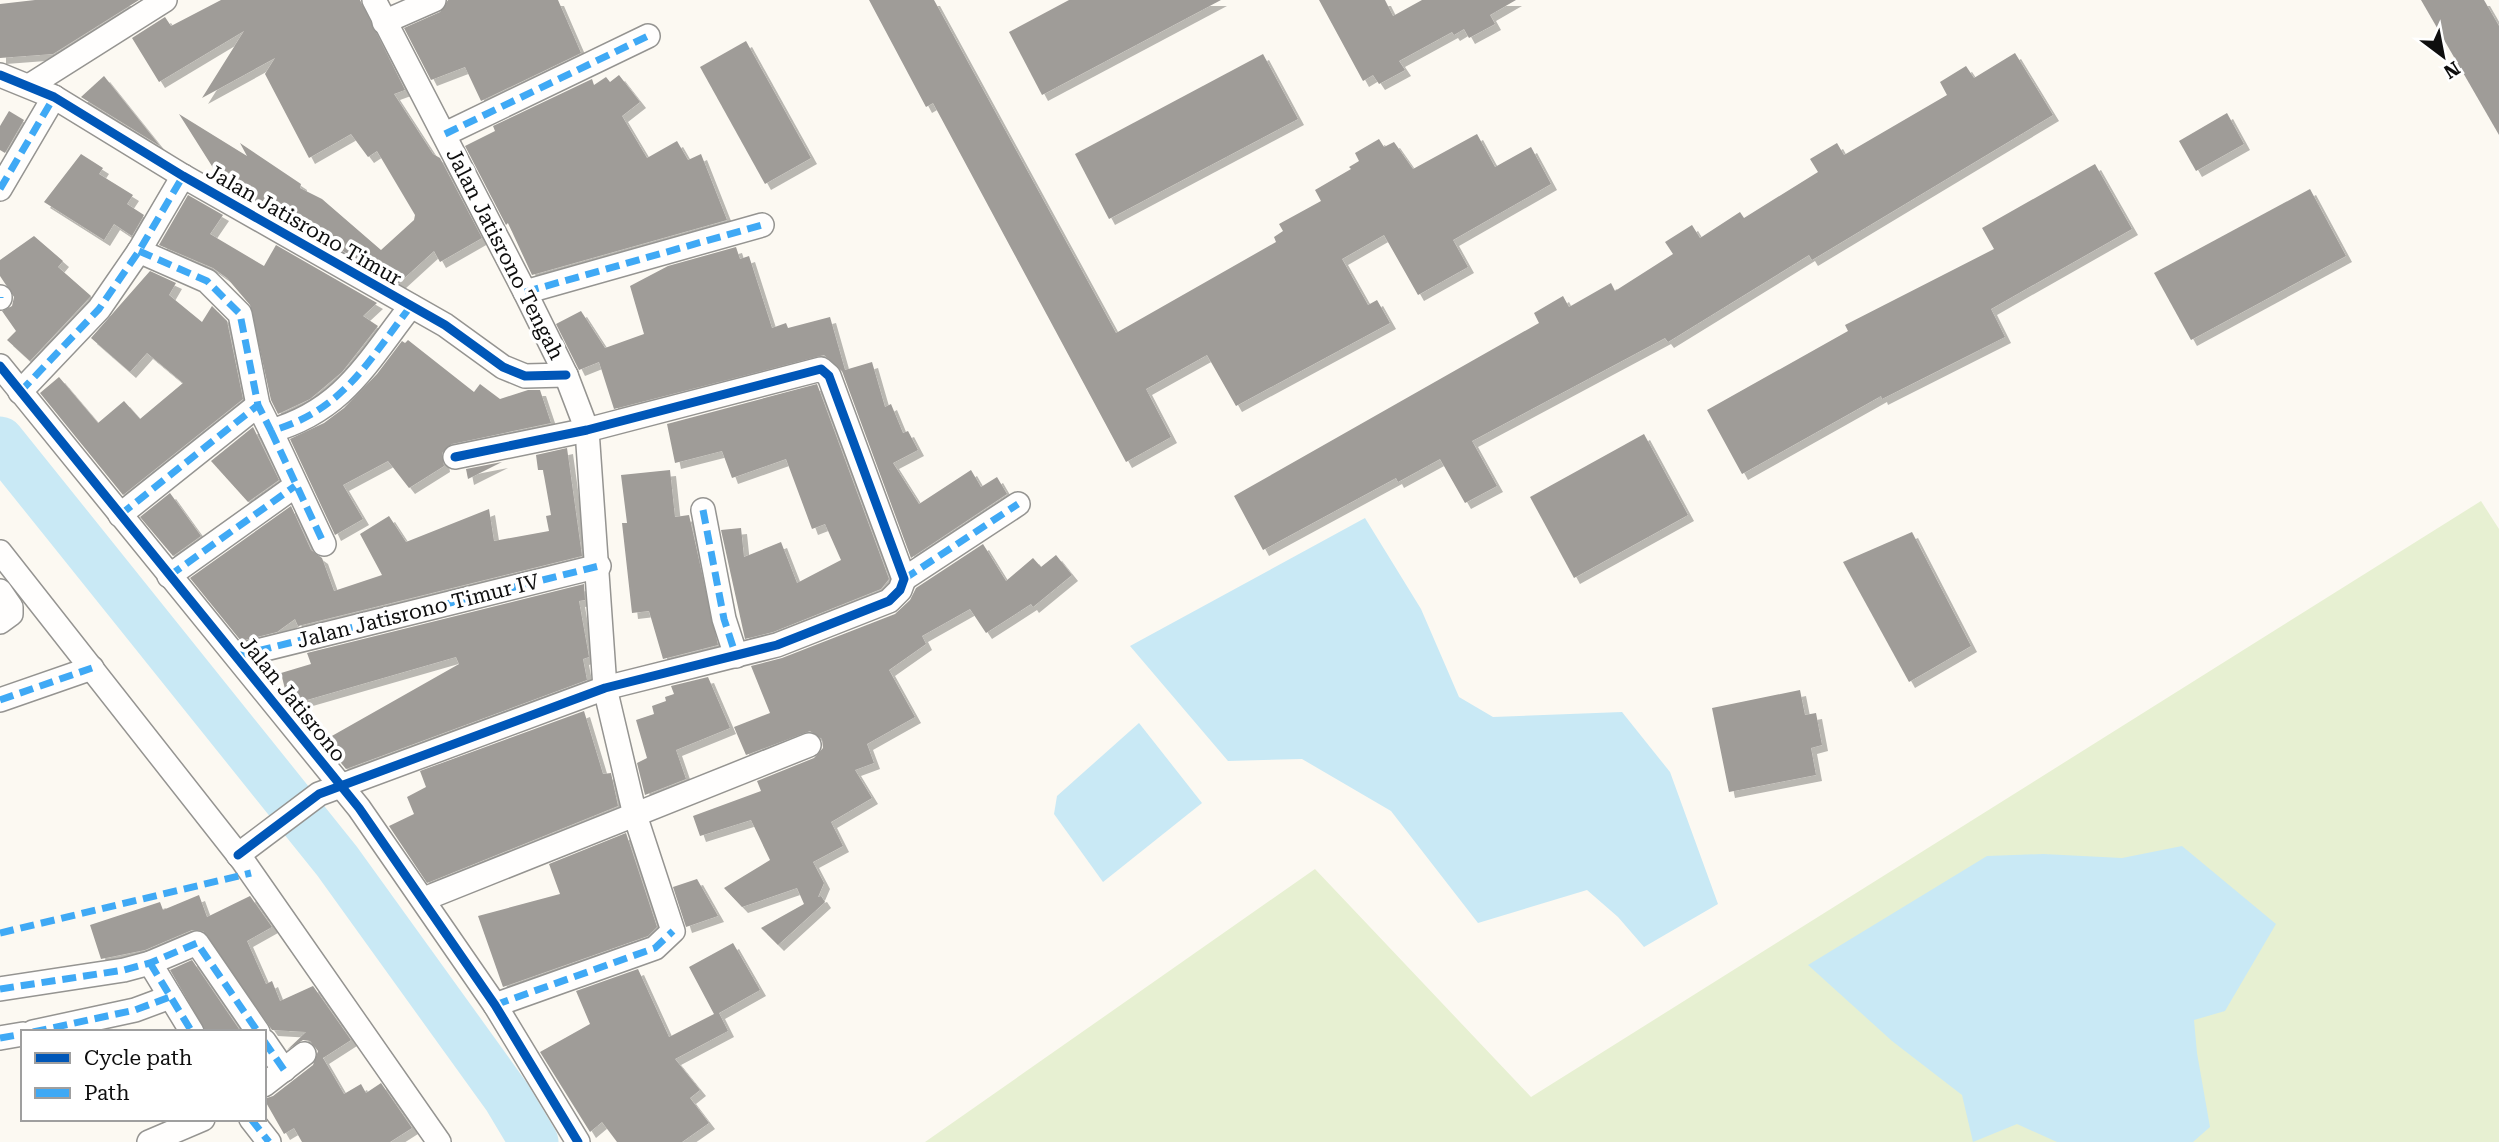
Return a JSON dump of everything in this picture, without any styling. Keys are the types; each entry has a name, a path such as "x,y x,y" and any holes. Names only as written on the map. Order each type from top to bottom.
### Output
{"street":[{"path":"0,75 29,86 166,0"},
{"name":"Jalan Jatisrono Tengah","path":"374,0 525,292 566,375 587,430 599,566 605,688 635,815 673,931 655,948 495,1005"},
{"path":"384,22 434,0"},
{"path":"445,134 648,36"},
{"name":"Jalan Jatisrono Timur","path":"29,86 54,97 183,176 445,325 503,367 525,376 566,375"},
{"path":"0,189 54,97"},
{"path":"20,391 99,309 139,251 183,176"},
{"path":"525,292 762,225"},
{"path":"139,251 207,281 240,314 258,405 324,544"},
{"path":"271,431 306,419 346,390 411,306"},
{"name":"Jalan Jatisrono","path":"0,366 341,787 424,899 495,1005 579,1142"},
{"path":"455,457 587,430 821,369 829,376 902,585"},
{"path":"120,515 258,405"},
{"path":"169,576 295,486"},
{"path":"238,855 318,794 605,688 777,645 889,601 902,585 1018,504"},
{"path":"703,510 724,619 737,656"},
{"path":"0,552 238,855 439,1142"},
{"name":"Jalan Jatisrono Timur IV","path":"237,656 599,566"},
{"path":"0,591 11,607 10,614 0,622"},
{"path":"0,700 92,667"},
{"path":"424,899 703,785 809,745"},
{"path":"0,989 150,963 197,943 257,1030"},
{"path":"150,963 191,1030"},
{"path":"42,1030 135,1010 170,997"},
{"path":"0,1038 21,1034"},
{"path":"266,1044 284,1070"},
{"path":"266,1084 304,1054"},
{"path":"149,1142 198,1121"},
{"path":"253,1121 269,1142"}],"green space":[{"path":"2481,501 2499,529 2499,1142 925,1142 1315,869 1531,1097"}],"water":[{"path":"1365,518 1421,609 1459,697 1493,717 1622,712 1670,772 1718,904 1644,947 1618,917 1587,890 1478,923 1391,811 1302,759 1228,761 1130,646"},
{"path":"1139,723 1202,803 1103,882 1054,814 1057,796"},
{"path":"2182,846 2276,924 2225,1011 2194,1020 2210,1127 2193,1142 2057,1142 2017,1124 1973,1142 1962,1095 1892,1041 1808,965 1987,856 2043,854 2122,858"}],"building":[{"path":"35,0 139,0 53,54 0,58 0,4"},
{"path":"221,0 360,0 405,90 394,94 433,154 440,158 482,238 440,262 434,251 399,283 222,182 179,114 247,156 240,143 301,184 300,188 322,199 381,250 414,220 415,215 377,151 368,157 351,134 309,158 265,74 275,58 202,98 244,31 159,82 132,38 165,17 171,26"},
{"path":"448,0 558,0 581,53 481,101 465,67 431,80 404,28 440,12"},
{"path":"869,0 934,0 1116,333 1276,242 1274,237 1283,231 1279,224 1321,201 1315,190 1351,169 1349,167 1359,161 1355,153 1379,139 1384,147 1394,142 1413,169 1477,134 1495,167 1531,147 1551,184 1453,240 1468,267 1418,295 1384,235 1342,259 1368,305 1377,300 1390,323 1236,406 1207,355 1146,389 1171,437 1126,462 933,103 926,107"},
{"path":"1069,0 1221,0 1042,95 1009,32"},
{"path":"1319,0 1385,0 1393,16 1422,0 1516,0 1490,15 1495,24 1469,38 1464,29 1454,35 1452,32 1399,61 1405,70 1379,84 1373,75 1363,81"},
{"path":"2421,0 2484,0 2499,26 2499,135"},
{"path":"746,41 811,158 765,184 700,67"},
{"path":"2015,53 2053,115 1812,260 1809,255 1668,342 1665,338 1472,441 1497,486 1465,503 1440,459 1398,482 1396,478 1263,550 1234,496 1539,323 1534,313 1563,296 1569,307 1611,283 1615,291 1673,254 1665,242 1692,225 1700,238 1740,212 1744,218 1818,172 1810,159 1837,143 1844,155 1947,95 1940,82 1966,66 1974,78"},
{"path":"1263,54 1298,119 1109,219 1075,154"},
{"path":"619,75 640,102 622,116 647,158 677,141 688,160 701,154 727,220 532,275 508,223 506,225 465,146 495,131 493,126 592,79 594,85 606,77 610,82"},
{"path":"104,76 160,146 81,97"},
{"path":"9,111 24,120 5,153 0,150 0,126"},
{"path":"2227,113 2244,144 2196,171 2179,141"},
{"path":"81,154 103,168 99,174 133,195 127,204 144,215 132,236 114,224 104,240 44,202"},
{"path":"2095,164 2132,229 1991,309 2005,337 1882,399 1881,396 1742,474 1707,410 1848,331 1845,325 1994,249 1982,228"},
{"path":"2310,189 2346,256 2191,340 2154,273"},
{"path":"188,195 223,215 210,234 264,266 276,245 377,303 363,316 378,326 342,372 310,399 278,414 271,400 250,305 227,278 213,268 159,245"},
{"path":"34,236 63,261 58,267 91,296 30,361 7,340 16,331 2,311 12,306 14,297 0,276 0,260"},
{"path":"736,247 740,259 749,256 772,328 786,323 788,328 830,317 845,370 872,362 885,407 891,404 903,433 908,431 918,450 893,463 919,504 971,470 981,487 997,477 1007,494 911,558 842,371 824,355 614,409 599,362 579,370 556,324 581,311 605,348 644,334 630,286 668,266"},
{"path":"150,271 176,283 169,295 202,322 212,306 227,321 243,399 123,495 40,393 59,377 98,423 124,401 140,419 183,383 147,353 130,372 91,338"},
{"path":"408,340 474,392 480,384 500,399 528,390 540,390 551,423 452,444 442,453 444,466 409,488 388,461 343,485 363,519 335,535 290,439 324,423 344,408 377,374 402,341 405,343"},
{"path":"817,384 889,579 881,589 773,632 745,639 721,530 741,528 744,557 781,542 797,583 841,560 825,524 812,529 786,459 732,478 722,451 675,463 667,424"},
{"path":"253,427 279,480 248,502 211,461"},
{"path":"1644,434 1688,515 1574,578 1530,497"},
{"path":"567,448 582,556 298,626 295,619 277,632 241,641 190,578 291,506 311,550 322,558 334,591 382,575 360,534 389,516 406,542 489,509 494,541 549,531 546,516 551,515 543,470 538,470 536,455"},
{"path":"502,462 468,479 466,469"},
{"path":"670,470 675,517 689,515 718,645 663,659 649,611 632,613 622,523 627,523 621,475"},
{"path":"170,493 201,536 173,556 140,517"},
{"path":"1912,532 1971,646 1909,682 1843,562"},
{"path":"983,544 1006,581 1033,558 1041,567 1056,555 1072,575 1033,607 1031,604 986,633 970,609 922,636 926,644 889,670 915,717 867,744 874,763 855,770 872,798 831,822 843,846 813,862 824,883 818,897 821,896 825,902 778,945 761,928 804,904 797,888 742,907 724,888 770,860 751,820 700,836 693,816 761,791 757,781 814,758 823,748 822,739 810,731 746,755 734,727 770,713 751,666 782,658 895,614 910,600 916,588"},
{"path":"584,584 585,600 579,601 589,657 583,659 587,680 346,769 323,741 459,664 456,657 293,704 287,697 281,673 311,664 307,653"},
{"path":"708,677 730,728 676,750 686,779 645,795 637,763 647,758 636,720 654,714 652,706 666,701 665,697 674,694 671,686"},
{"path":"1800,690 1805,715 1816,713 1822,745 1811,748 1816,775 1729,792 1712,708"},
{"path":"584,711 603,774 611,773 618,806 427,883 389,826 414,814 407,797 426,787 420,771"},
{"path":"626,833 657,927 648,936 503,987 478,916 560,894 549,864"},
{"path":"697,879 718,916 686,927 673,887"},
{"path":"199,895 207,917 250,896 272,927 247,941 266,984 272,981 280,1001 313,986 351,1040 323,1058 344,1094 361,1084 366,1093 381,1083 412,1128 390,1142 302,1142 294,1128 284,1134 266,1098 273,1096 313,1065 318,1051 310,1041 303,1040 287,1050 306,1032 272,1030 203,931 192,930 145,950 101,959 90,925 160,902 163,910"},
{"path":"733,943 760,990 719,1013 728,1031 675,1059 700,1090 690,1098 709,1123 682,1142 617,1142 602,1122 590,1132 540,1052 590,1024 576,991 638,969 669,1037 714,1014 689,967"},
{"path":"192,960 240,1030 205,1030 170,970"}],"waterway":[{"path":"0,441 337,861 507,1097 534,1142"}],"marked path":[{"path":"445,134 648,36"},
{"path":"0,189 54,97"},
{"path":"20,392 99,309 139,251 183,176"},
{"path":"525,292 762,225"},
{"path":"139,251 207,281 240,314 258,405 271,431 296,422 336,397 367,365 411,306"},
{"path":"120,515 258,405"},
{"path":"271,431 324,544"},
{"path":"169,576 295,486"},
{"path":"904,579 1018,504"},
{"path":"703,510 724,619 736,656"},
{"path":"237,656 599,566"},
{"path":"0,700 92,668"},
{"path":"0,933 251,873"},
{"path":"495,1005 655,948 673,931"},
{"path":"0,989 124,970 150,963 197,943 257,1030"},
{"path":"150,963 191,1030"},
{"path":"42,1030 135,1010 170,997"},
{"path":"0,1038 21,1034"},
{"path":"266,1044 284,1070"},
{"path":"253,1121 269,1142"}],"cycle path":[{"path":"0,75 54,97 183,176 445,325 503,367 525,376 566,375"},
{"path":"0,366 359,808 495,1005 578,1142"},
{"path":"238,855 319,794 605,688 777,645 889,601 900,590 904,579 829,376 821,369 587,430 455,457"}]}
